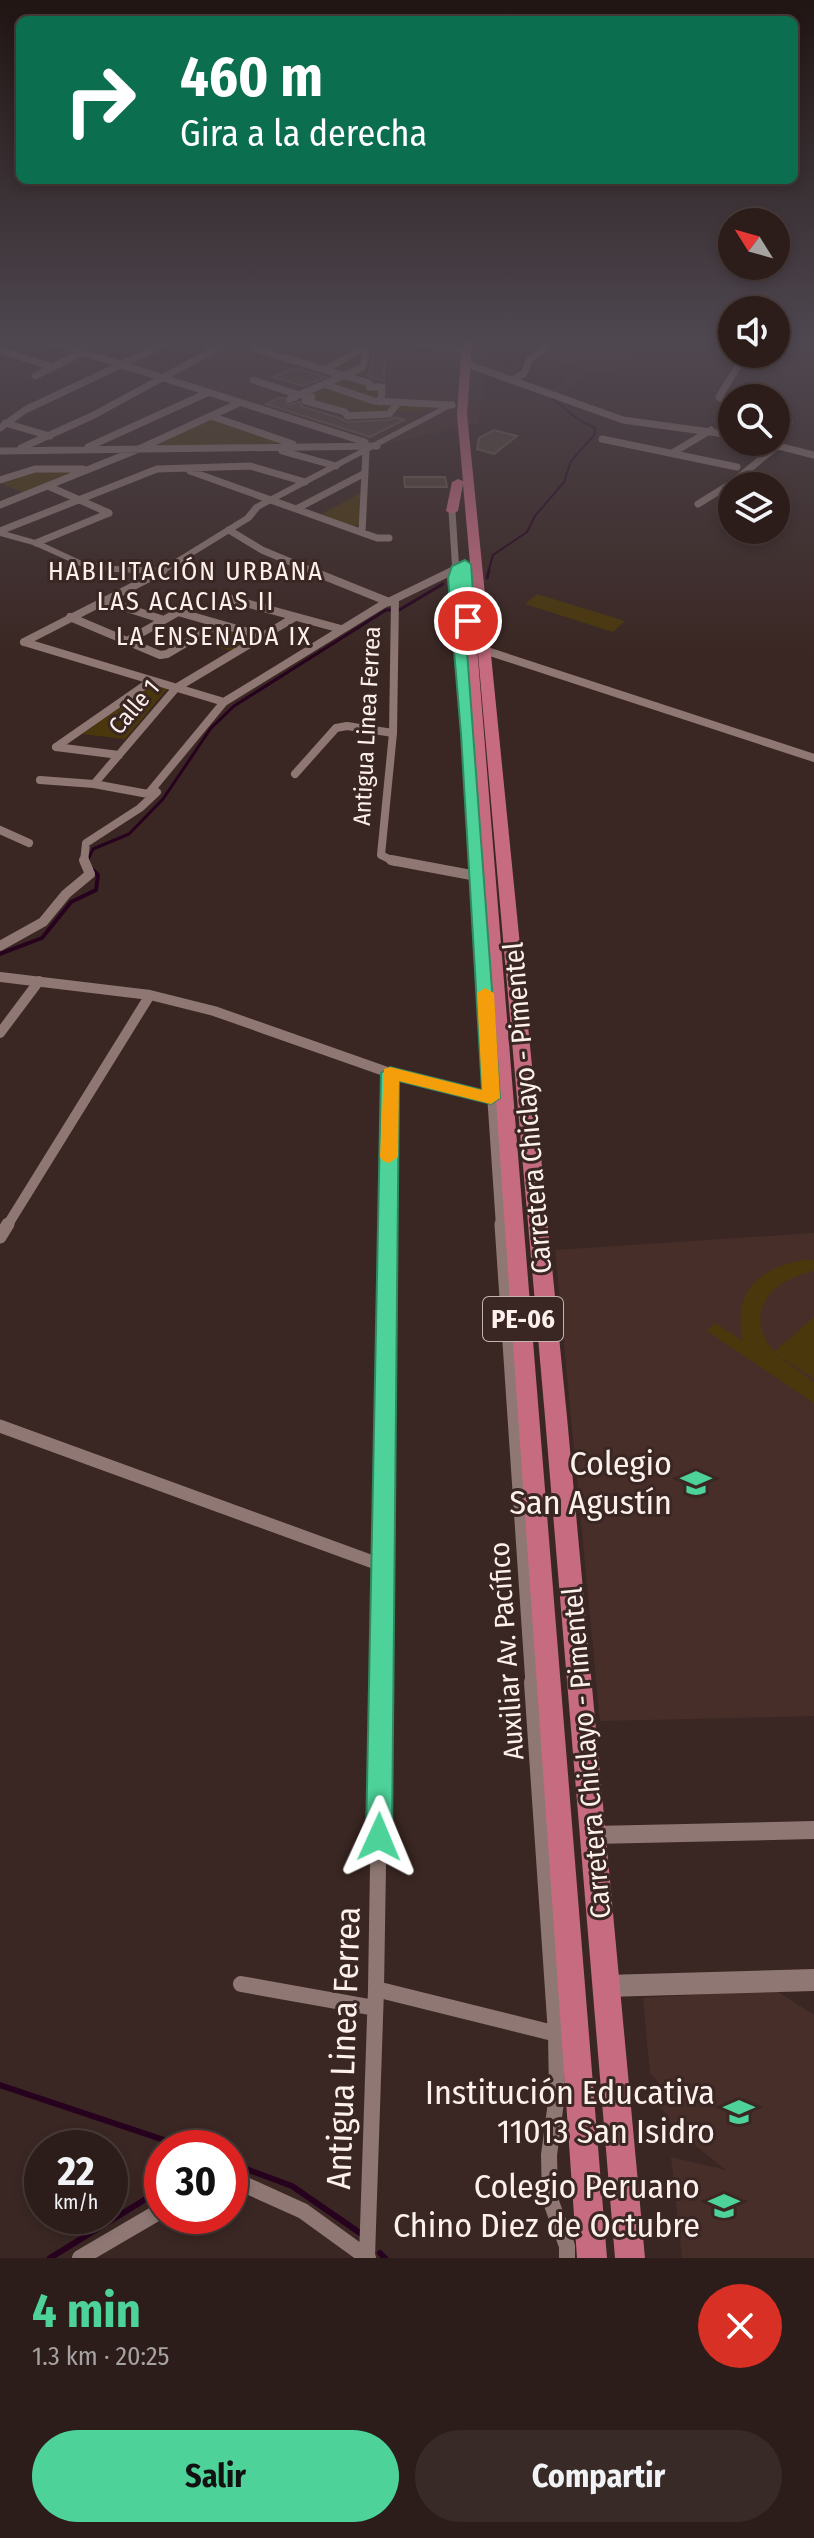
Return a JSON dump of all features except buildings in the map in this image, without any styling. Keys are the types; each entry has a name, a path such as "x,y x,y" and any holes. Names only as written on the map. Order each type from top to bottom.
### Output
{"main road":[{"name":"Carretera Chiclayo - Pimentel","path":"455,446 460,566 477,650 481,877 498,1099 518,1249 572,1989 566,2036 592,2258"},
{"name":"Carretera Chiclayo - Pimentel","path":"464,446 477,650 540,1247 630,2258"},
{"path":"452,511 458,482"},
{"path":"518,1249 531,1244 540,1247"},
{"path":"572,1989 586,1994 606,1986"}],"street":[{"path":"0,454 25,446"},
{"path":"81,450 89,446"},
{"path":"0,505 145,446"},
{"path":"14,451 349,446"},
{"path":"224,702 24,642 163,571 273,498 376,446"},
{"path":"643,446 737,467"},
{"path":"674,452 679,446"},
{"path":"674,452 684,446"},
{"path":"270,447 336,466"},
{"path":"790,449 814,455"},
{"path":"362,532 366,451"},
{"path":"698,504 732,483 757,456"},
{"path":"0,532 157,469 250,466 305,482"},
{"path":"181,468 273,498 377,538 389,538"},
{"path":"0,480 35,469 91,469"},
{"path":"298,508 365,473"},
{"path":"36,543 109,513 48,486"},
{"path":"452,511 460,566 481,877"},
{"path":"229,530 262,550 392,601"},
{"path":"0,532 36,543 80,563 163,571"},
{"path":"40,780 94,784 148,794 224,702 341,629 460,566"},
{"path":"231,599 341,629"},
{"path":"102,600 164,620"},
{"name":"Antigua Linea Ferrea","path":"392,601 393,733 381,855 396,863 481,877"},
{"path":"127,641 178,612 262,636"},
{"path":"70,617 164,655 218,624"},
{"name":"Calle 1","path":"94,784 176,688 295,617"},
{"path":"477,650 814,758"},
{"path":"119,755 56,747 151,681"},
{"path":"295,774 336,728 347,726 393,733"},
{"path":"0,946 43,922 66,894 84,882 90,874 84,864 86,843 140,808 157,792"},
{"path":"1,832 29,843"},
{"path":"0,977 150,995 214,1011 390,1073 498,1099"},
{"path":"0,1033 39,981"},
{"path":"0,1237 150,995"},
{"name":"Antigua Linea Ferrea","path":"368,2257 384,1566 390,1073"},
{"name":"Auxiliar Av. Pacífico","path":"498,1099 566,2036 549,2155 550,2199 567,2246 567,2258"},
{"path":"0,1210 15,1214"},
{"path":"0,1426 384,1566"},
{"path":"593,1835 814,1830"},
{"path":"606,1986 814,1980"},
{"path":"241,1984 375,2008"},
{"path":"376,1989 566,2036"},
{"path":"248,2186 295,2206 368,2257"},
{"path":"80,2258 144,2221"}],"shaded area":[{"path":"27,471 76,472 23,493 0,483"},
{"path":"361,493 360,524 352,527 321,514"},
{"path":"537,594 625,621 613,632 525,604"},
{"path":"220,628 254,637 231,651 199,640"},
{"path":"153,685 167,689 125,739 82,734"},
{"name":"Colegio San Agustín","path":"814,1233 814,1716 600,1721 555,1250"},
{"path":"802,1260 814,1260 814,1271 799,1275 774,1290 761,1311 761,1324 774,1352 814,1317 814,1378 775,1354 814,1382 814,1403 707,1331 715,1323 743,1341 741,1310 752,1286 772,1270"},
{"name":"Institución Educativa 11013 San Isidro","path":"775,1990 814,2015 814,2258 682,2258 671,2157 726,2170 671,2126 669,2116 660,2108 658,2081 650,2074 643,1998"}],"waterway":[{"path":"488,573 493,555 527,532 535,516 564,482 571,461 584,446"},
{"path":"487,578 489,571"},
{"path":"88,860 93,849 129,834 163,799 211,728 234,706 386,610 399,610 443,584"},
{"path":"0,954 42,938 71,902 96,890 98,875 93,870"},
{"path":"0,2085 144,2133"},
{"path":"248,2170 292,2186 360,2233"},
{"path":"50,2258 144,2200"},
{"path":"380,2253 385,2258"}],"slow traffic":[{"path":"389,1157 390,1073 491,1098 485,993"}],"place":[{"name":"Colegio San Agustín","path":"696,1483"},
{"name":"Institución Educativa 11013 San Isidro","path":"739,2112"},
{"name":"Colegio Peruano Chino Diez de Octubre","path":"724,2206"}],"district":[{"name":"HABILITACIÓN URBANA LAS ACACIAS II","path":"186,586"},
{"name":"LA ENSENADA IX","path":"214,636"}],"route":[{"path":"379,1837 390,1073 491,1098 461,633 454,578 456,569 465,564 468,621"}]}
